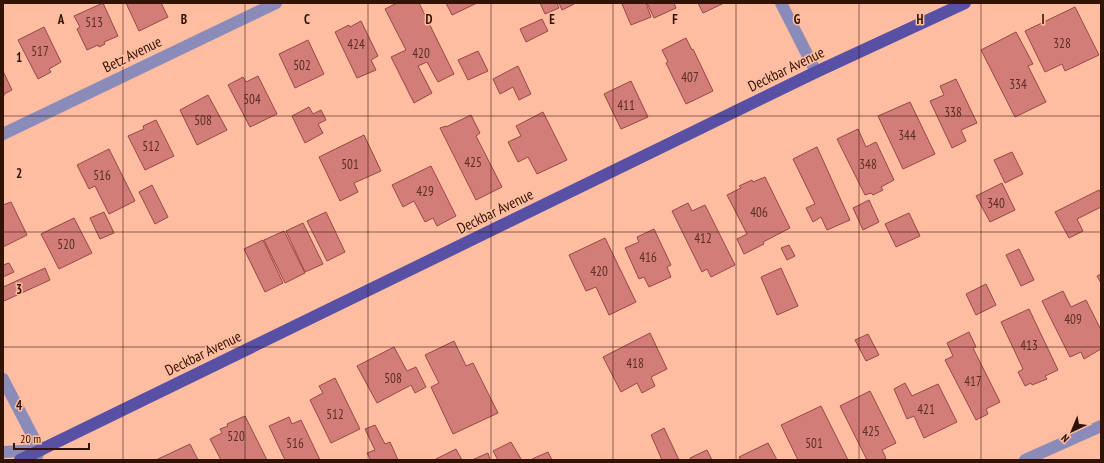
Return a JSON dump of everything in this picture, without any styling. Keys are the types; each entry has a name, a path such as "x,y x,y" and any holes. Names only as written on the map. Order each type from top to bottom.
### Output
{"main road":[{"name":"Deckbar Avenue","path":"20,460 38,455 816,72 965,3"}],"street":[{"name":"Betz Avenue","path":"3,134 276,3"},
{"path":"781,3 816,72"},
{"path":"3,379 38,455 3,452"},
{"path":"1025,460 1101,426"}],"building":[{"path":"103,3 118,36 104,42 105,44 99,47 98,45 87,50 77,29 80,27 74,16"},
{"path":"126,3 161,3 168,17 139,31"},
{"path":"397,3 419,3 454,74 438,82 427,62 418,66 432,93 414,103 391,57 406,50 385,9"},
{"path":"446,3 477,3 452,15"},
{"path":"540,3 557,3 559,8 545,14"},
{"path":"559,3 573,3 574,4 562,10"},
{"path":"646,3 651,17 631,25 622,4"},
{"path":"647,3 674,3 676,8 654,18"},
{"path":"698,3 724,3 703,13"},
{"path":"1075,7 1099,55 1065,71 1062,64 1045,72 1025,31"},
{"path":"542,19 548,31 526,42 520,29"},
{"path":"361,21 378,56 371,60 376,70 357,78 335,32 349,25 350,27"},
{"path":"44,27 61,62 49,69 51,72 38,79 18,40"},
{"path":"1016,32 1033,64 1028,66 1046,102 1015,117 981,50"},
{"path":"686,38 692,50 693,49 713,91 686,104 666,63 668,62 662,50"},
{"path":"308,40 324,74 295,88 279,54"},
{"path":"478,51 488,71 468,80 458,60"},
{"path":"518,66 531,94 519,100 513,87 500,94 493,79"},
{"path":"3,71 12,90 4,94 4,96 3,96"},
{"path":"258,76 277,114 250,127 228,85 243,77 246,82"},
{"path":"956,79 977,123 961,130 966,141 952,148 930,101 944,95 940,86"},
{"path":"631,81 648,117 621,129 604,94"},
{"path":"208,95 227,130 197,145 180,110"},
{"path":"910,102 935,154 903,169 878,116"},
{"path":"309,107 313,114 321,110 326,120 318,124 323,133 305,143 292,116"},
{"path":"543,112 567,160 537,174 528,157 518,162 508,142 521,136 516,126"},
{"path":"471,115 480,133 476,136 502,187 476,200 440,128 446,127"},
{"path":"156,120 174,156 145,170 128,136 144,129 143,126"},
{"path":"858,129 866,147 876,142 894,180 881,187 883,190 873,195 871,193 865,195 837,139"},
{"path":"364,135 381,171 354,183 358,192 340,201 319,157"},
{"path":"817,147 850,220 827,230 821,217 813,222 806,208 815,204 793,159"},
{"path":"109,149 135,201 109,214 95,186 89,189 77,165"},
{"path":"1012,152 1023,174 1005,183 994,160"},
{"path":"431,166 456,216 437,226 433,218 425,222 414,201 403,207 392,185"},
{"path":"765,177 790,228 744,254 737,239 747,234 727,195 741,188 739,186 752,180 753,182"},
{"path":"1002,183 1015,210 990,222 976,196"},
{"path":"152,185 168,217 155,224 139,192"},
{"path":"1099,190 1101,194 1101,207 1077,219 1083,231 1069,238 1055,212"},
{"path":"869,200 879,222 863,230 853,208"},
{"path":"11,202 27,235 3,247 3,205"},
{"path":"688,203 692,211 705,205 735,265 711,277 707,269 702,272 672,211"},
{"path":"104,212 114,233 100,239 90,218"},
{"path":"326,212 345,252 327,261 307,221"},
{"path":"909,213 920,236 896,247 885,224"},
{"path":"74,218 92,253 59,269 41,234"},
{"path":"303,223 323,264 305,272 286,231"},
{"path":"654,229 671,265 667,267 671,277 649,287 644,277 639,279 625,248 639,242 637,237"},
{"path":"284,231 305,273 285,283 264,240"},
{"path":"605,238 636,302 609,315 596,287 586,291 569,255"},
{"path":"263,240 283,283 265,292 244,249"},
{"path":"789,245 795,256 787,260 781,248"},
{"path":"1019,249 1034,280 1021,286 1006,255"},
{"path":"9,263 14,272 3,277 3,265"},
{"path":"45,268 50,280 4,301 3,287"},
{"path":"781,268 798,306 777,315 761,277"},
{"path":"1101,274 1101,283 1097,276"},
{"path":"986,284 996,305 976,315 966,294"},
{"path":"1063,291 1071,307 1086,300 1101,330 1101,349 1084,359 1081,352 1070,357 1042,301"},
{"path":"1029,309 1058,370 1045,376 1047,379 1025,386 1018,372 1023,369 1001,322"},
{"path":"969,332 976,347 973,348 1000,402 986,409 988,414 976,420 945,360 953,356 947,343"},
{"path":"650,333 667,369 651,377 655,386 642,393 637,383 621,392 603,357"},
{"path":"868,334 879,355 866,361 855,340"},
{"path":"454,341 466,366 473,363 498,413 453,434 431,387 439,383 425,355"},
{"path":"394,347 407,371 416,367 426,387 415,393 411,385 377,403 357,366"},
{"path":"335,378 360,429 331,443 310,400 323,393 319,386"},
{"path":"905,383 912,396 938,384 957,422 924,438 914,416 907,419 894,389"},
{"path":"870,391 896,443 882,450 886,458 882,460 867,460 840,406"},
{"path":"821,406 848,460 798,460 781,425"},
{"path":"245,416 267,460 221,460 210,439 222,433 220,429 228,426 227,424"},
{"path":"289,417 292,424 301,420 320,460 285,460 269,426"},
{"path":"375,425 385,444 390,442 398,460 371,460 367,453 375,450 365,429"},
{"path":"664,428 679,460 662,460 651,435"},
{"path":"511,442 521,459 498,460 493,451"},
{"path":"768,443 777,460 741,460 739,457"},
{"path":"190,444 198,460 156,460"},
{"path":"456,449 462,460 434,460"},
{"path":"707,450 712,460 691,460 690,458"},
{"path":"548,452 552,460 532,459"},
{"path":"488,453 490,460 472,460"}]}
